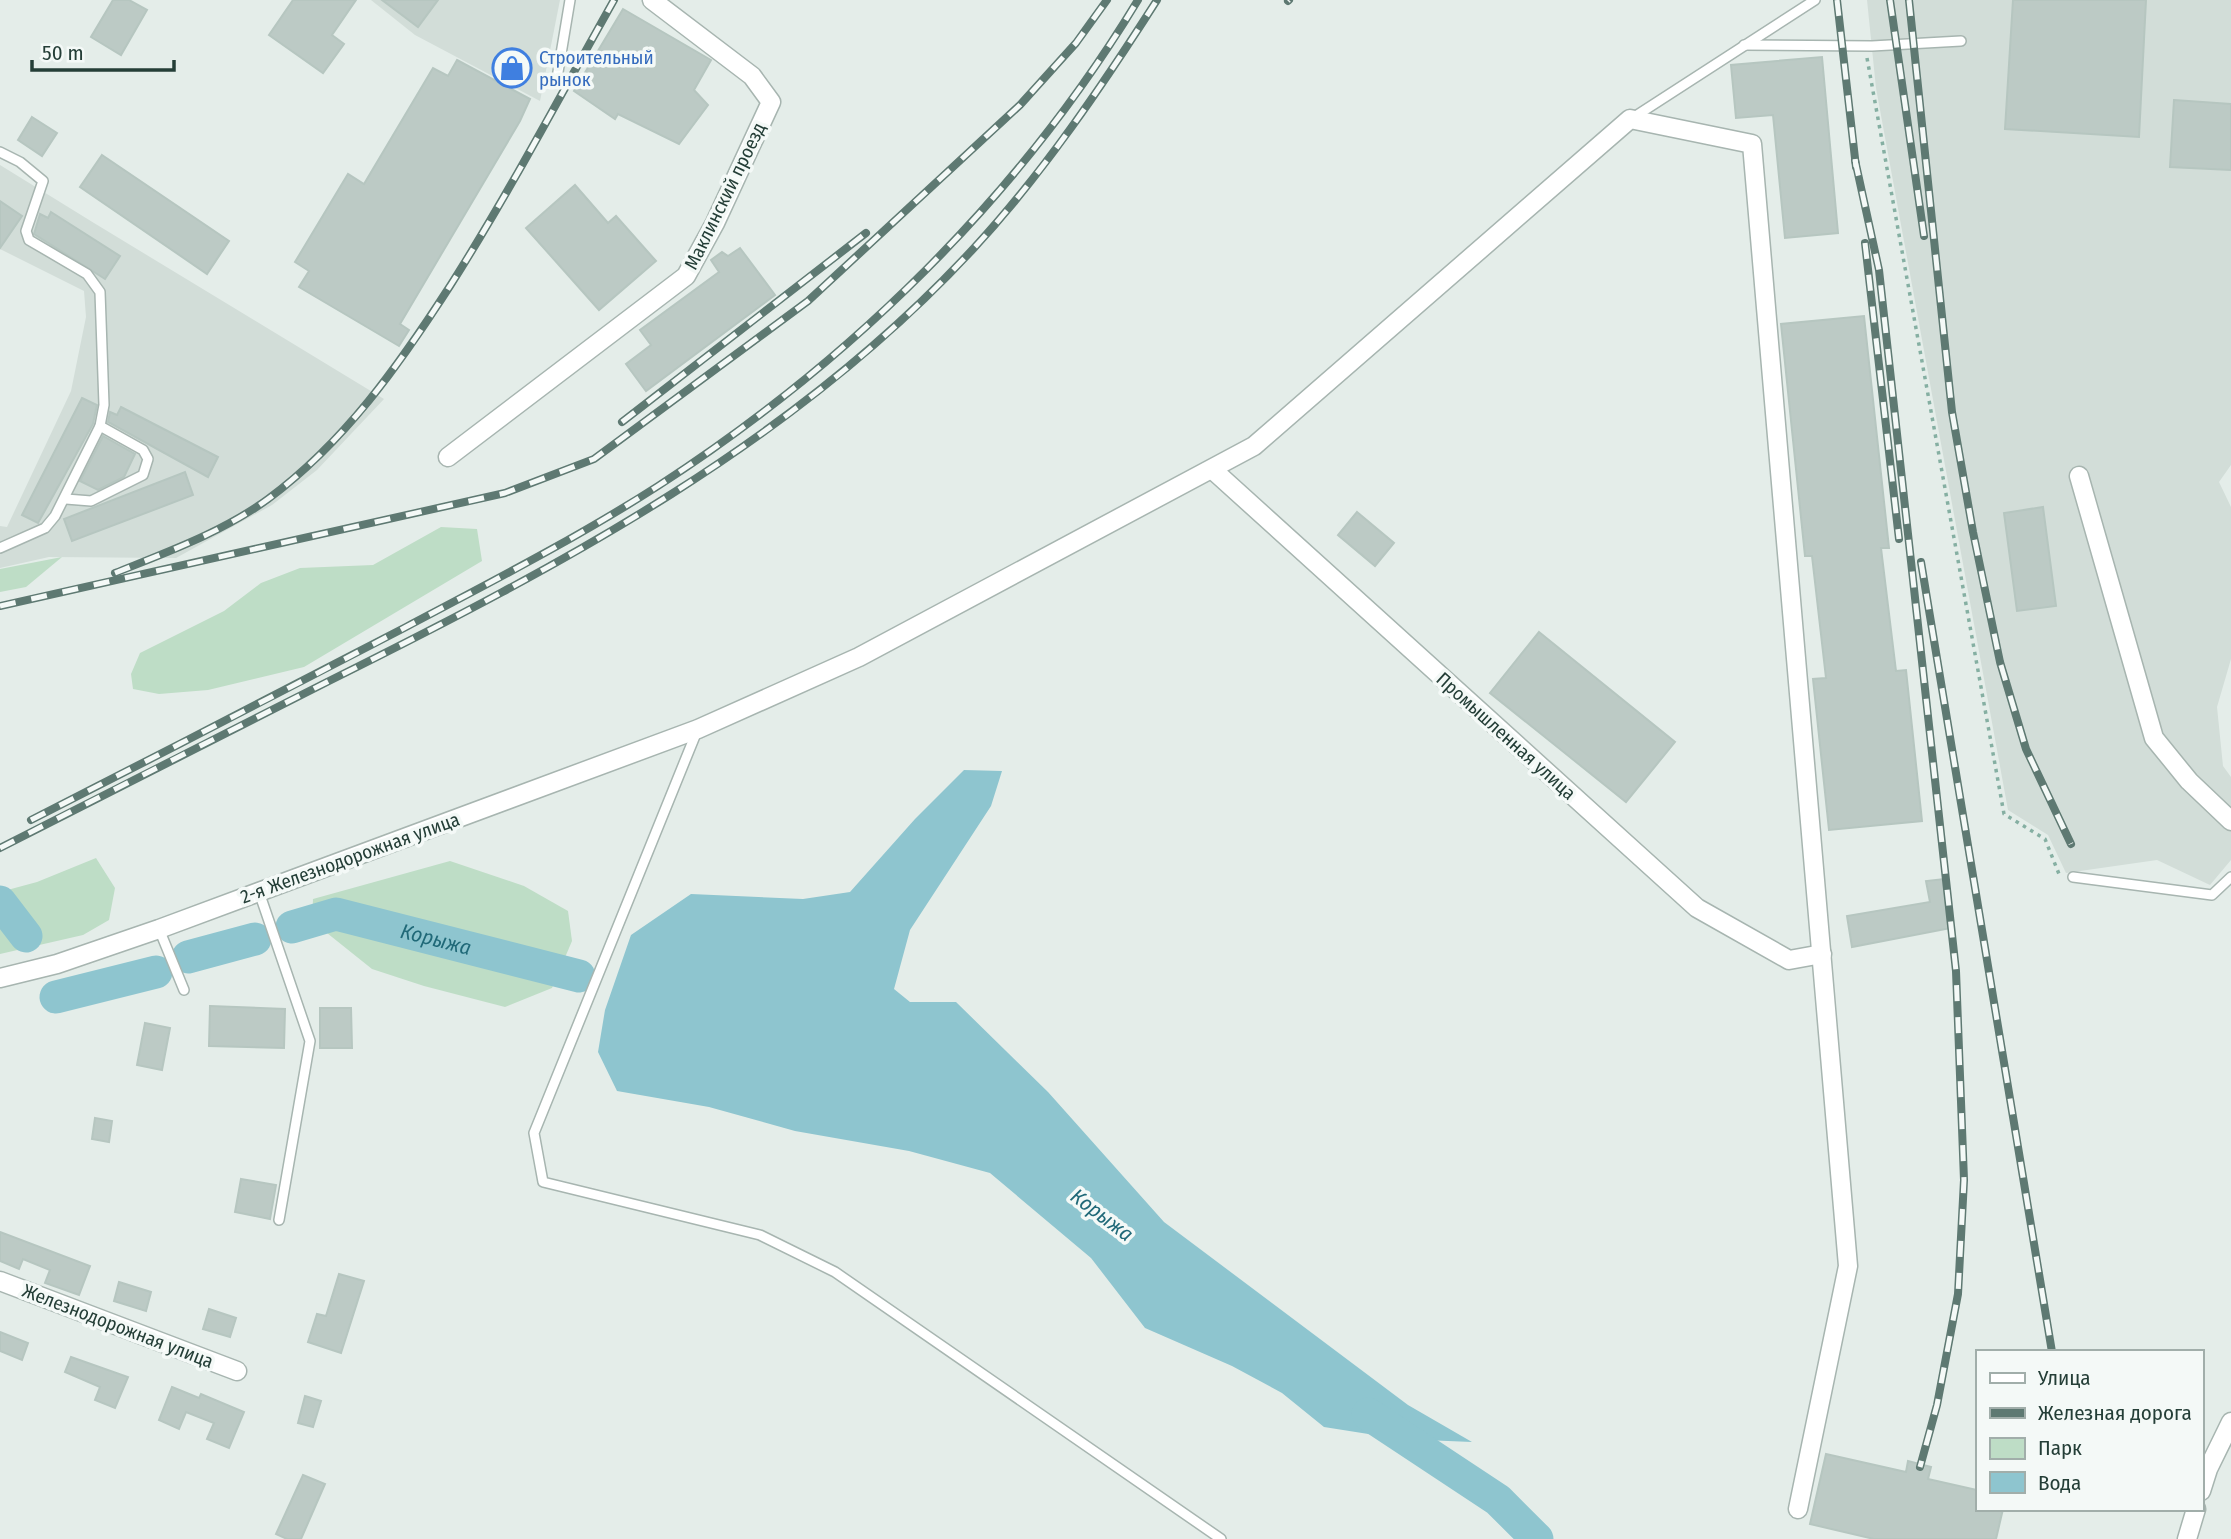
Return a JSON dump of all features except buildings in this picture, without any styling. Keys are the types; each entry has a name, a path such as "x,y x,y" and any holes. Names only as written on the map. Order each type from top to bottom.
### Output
{"street":[{"name":"Маклинский проезд","path":"448,457 686,276 715,223 771,102 752,76 652,0"},
{"name":"2-я Железнодорожная улица","path":"0,978 57,964 159,929 698,729 859,657 1254,446 1630,119"},
{"path":"1630,119 1752,144 1848,1266 1798,1509"},
{"name":"Промышленная улица","path":"1213,470 1697,908 1789,960 1822,954"},
{"path":"2078,476 2154,738 2189,781 2231,821"},
{"name":"Железнодорожная улица","path":"0,1281 237,1371"},
{"path":"2203,1485 2231,1422"},
{"path":"2186,1539 2195,1511"}],"lane":[{"path":"557,78 570,0"},
{"path":"1630,119 1815,0"},
{"path":"1742,45 1865,46 1961,41"},
{"path":"0,152 20,162 43,181 26,231 29,240 87,274 100,292 104,405 100,426 66,499 46,527 0,548"},
{"path":"66,499 91,501 143,475 148,459 143,450 100,426"},
{"path":"698,729 534,1133 543,1182 760,1235 835,1272 1221,1539"},
{"path":"2073,877 2212,895 2231,877"},
{"path":"258,892 310,1041 279,1220"},
{"path":"159,929 184,990"}],"path":[{"path":"1865,46 2004,814 2045,839 2061,879"}],"shaded area":[{"name":"Строительный рынок","path":"371,0 560,0 540,101 415,35"},
{"path":"1867,0 2231,0 2231,465 2219,482 2231,507 2231,659 2217,707 2223,766 2231,777 2231,860 2210,885 2157,860 2066,873 2048,835 2008,810 1876,88"},
{"path":"0,165 384,399 317,470 272,505 176,558 49,557 0,568 0,526 7,527 71,391 86,317 84,291 0,249"}],"green space":[{"path":"441,527 477,529 482,561 304,667 208,690 159,694 133,689 131,674 140,653 224,611 261,583 300,568 373,565"},
{"path":"62,557 26,587 0,592 0,569"},
{"path":"96,858 115,888 109,920 83,935 0,954 0,892 37,882"},
{"path":"450,861 524,886 568,911 572,941 552,988 505,1007 424,986 372,969 312,921 313,899"}],"water":[{"path":"964,770 1002,771 991,806 910,930 894,989 910,1002 956,1002 1048,1092 1164,1222 1408,1405 1472,1442 1400,1439 1324,1427 1282,1393 1232,1366 1145,1328 1091,1258 990,1173 909,1151 795,1131 709,1107 617,1091 598,1052 605,1010 631,935 691,894 803,899 850,892 915,819"}],"waterway":[{"name":"Корыжа","path":"0,902 26,936"},
{"name":"Корыжа","path":"292,927 336,914 579,976"},
{"name":"Корыжа","path":"188,957 255,939"},
{"name":"Корыжа","path":"56,997 156,972"},
{"name":"Корыжа","path":"1368,1414 1498,1500 1537,1539"}],"railway":[{"path":"115,573 194,540 251,511 296,477 322,453 369,401 411,345 472,251 614,0"},
{"path":"0,606 505,493 594,459 808,301 1020,105 1076,43 1107,0"},
{"path":"31,820 534,559 658,486 729,437 798,385 863,329 926,270 985,207 1040,141 1091,72 1138,0"},
{"path":"0,848 502,592 588,545 752,440 830,382 904,318 974,248 1071,128 1157,0"},
{"path":"1837,0 1856,167"},
{"path":"1890,0 1924,236"},
{"path":"1909,0 1952,412 1973,532 2000,662 2026,749 2071,844"},
{"path":"1855,160 1879,270 1956,971 1964,1180 1958,1294 1937,1405 1920,1467"},
{"path":"622,422 866,233"},
{"path":"1865,243 1899,539"},
{"path":"1921,562 2052,1350"}],"place":[{"name":"Строительный рынок","path":"512,68"}]}
